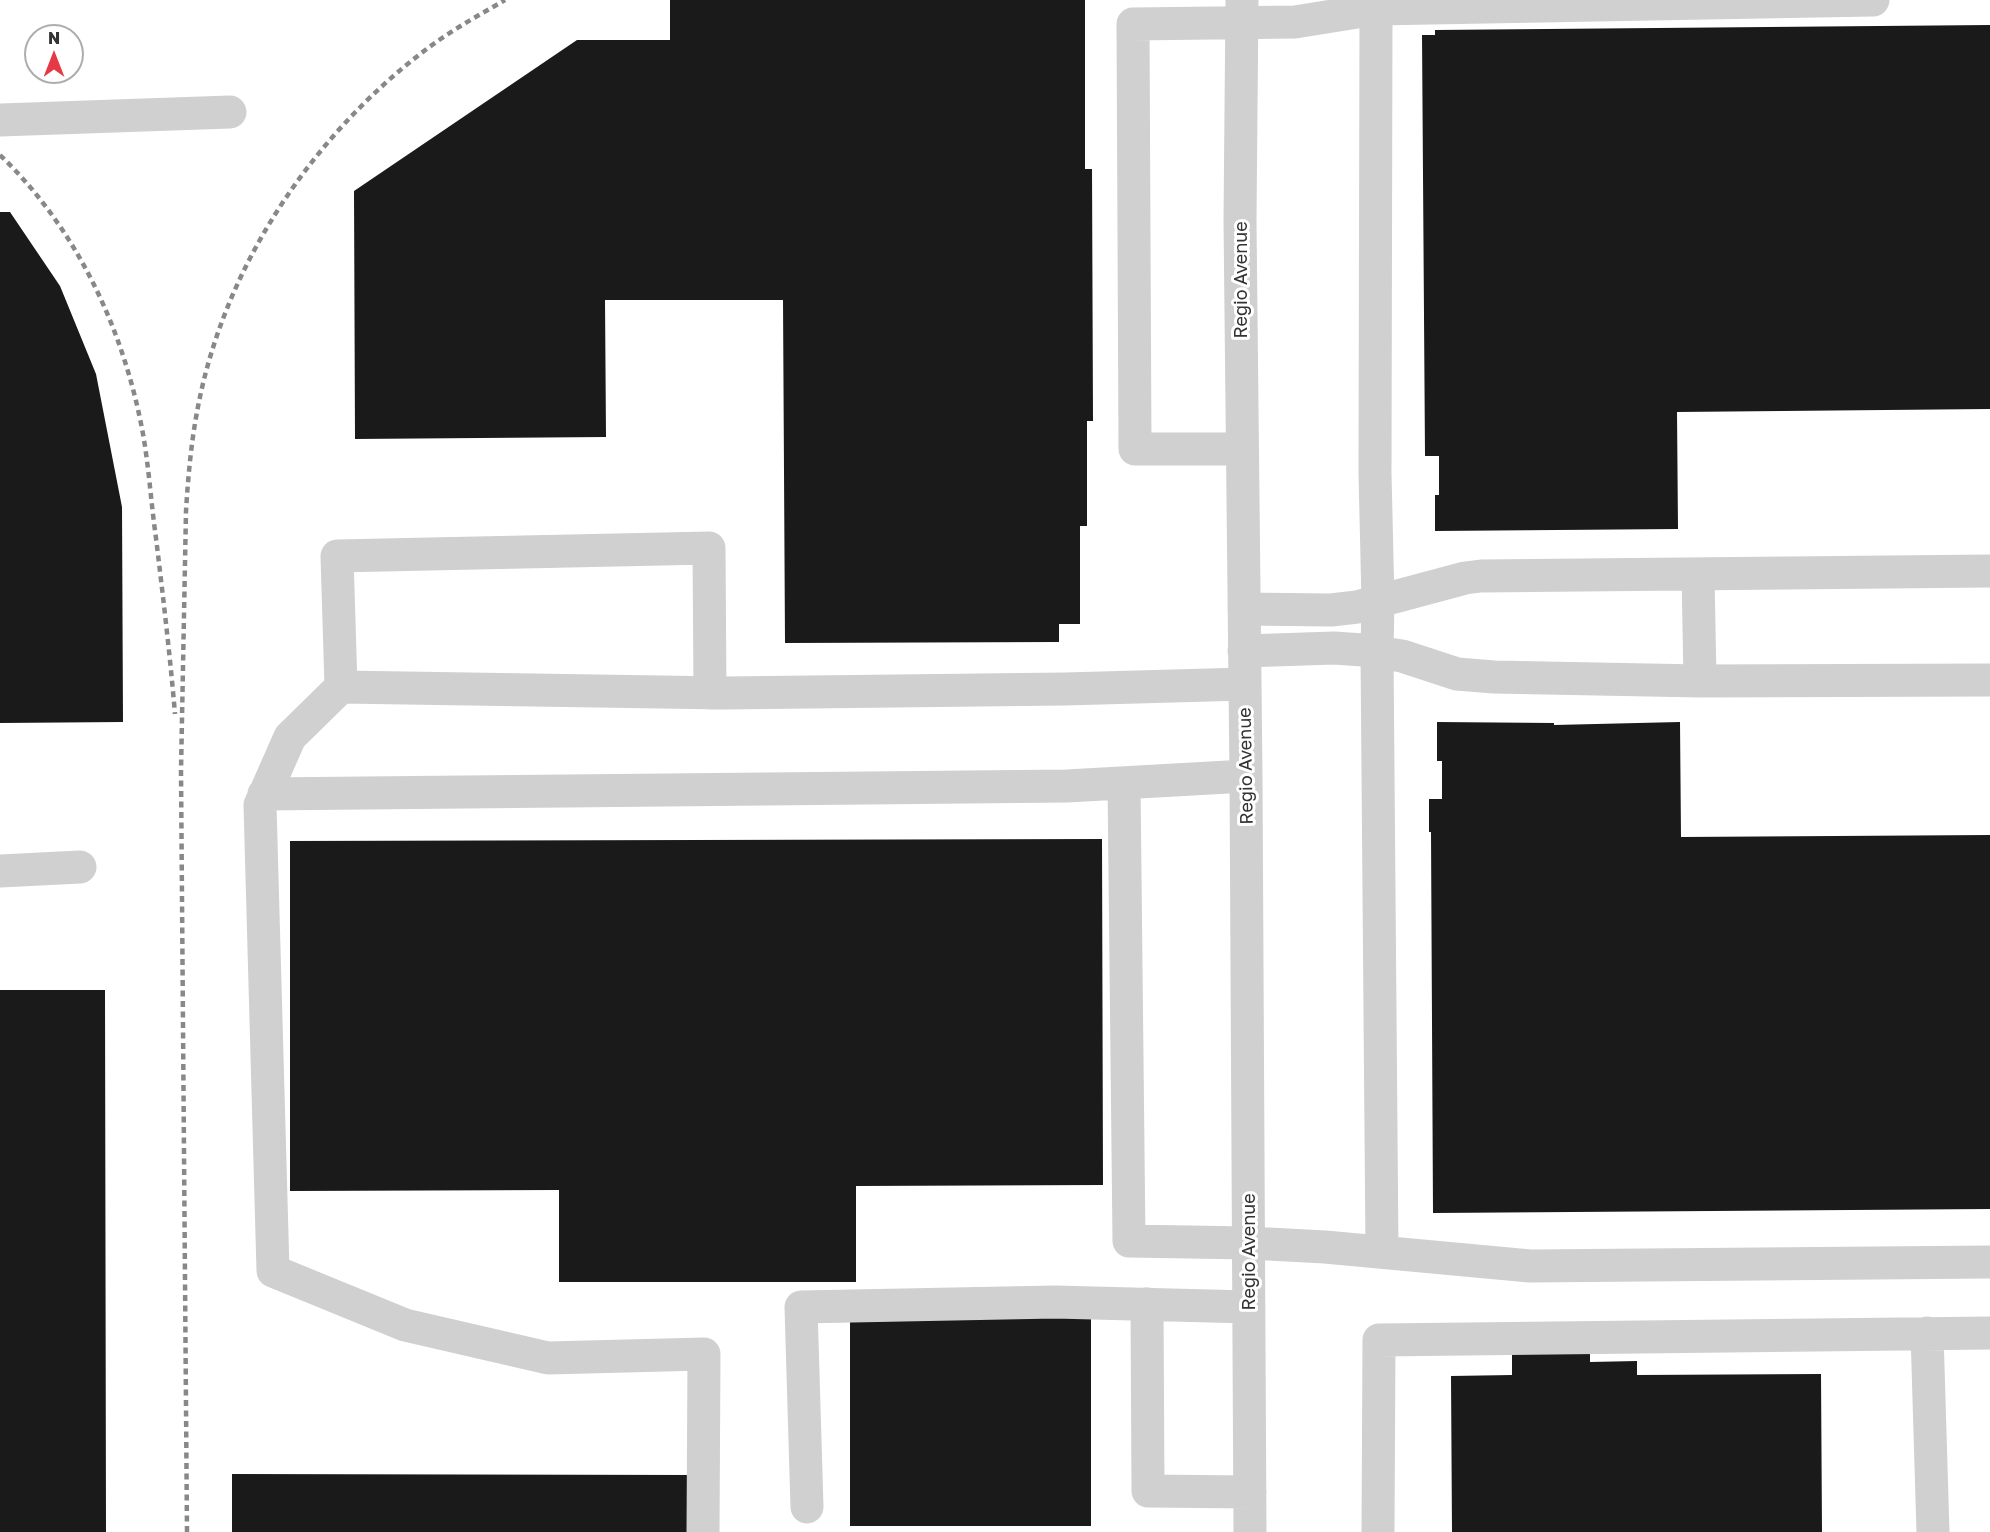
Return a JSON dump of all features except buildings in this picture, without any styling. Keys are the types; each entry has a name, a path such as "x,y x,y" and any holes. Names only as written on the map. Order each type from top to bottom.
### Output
{"street":[{"path":"1242,449 1135,449 1133,24 1241,12 1294,22 1376,9 1874,0"},
{"path":"1376,9 1375,473 1378,602 1382,1252"},
{"name":"Regio Avenue","path":"1241,12 1250,1532"},
{"path":"0,120 230,112"},
{"path":"341,687 337,556 709,548 710,693"},
{"path":"1244,609 1357,608 1465,578 1481,576 1990,571"},
{"path":"1698,574 1700,681"},
{"path":"1244,651 1334,648 1377,652 1402,656 1457,674 1474,676 1700,681 1990,680"},
{"path":"703,1532 704,1354 548,1358 405,1325 273,1271 260,805 290,737 341,687 710,693 1065,689 1245,684"},
{"path":"264,794 1067,786 1246,776"},
{"path":"1124,783 1129,1241 1249,1243 1382,1252 1530,1266 1990,1262"},
{"path":"0,871 80,867"},
{"path":"807,1507 801,1307 1055,1302 1249,1307"},
{"path":"1147,1304 1148,1491 1250,1492"},
{"path":"1927,1333 1933,1532"},
{"path":"1378,1532 1379,1340 1990,1333"}],"railway":[{"path":"187,1532 181,771 186,511 197,412 210,359 228,307 251,256 279,209 311,163 347,121 386,83 437,41 505,0"},
{"path":"0,155 52,215 74,248 110,320 135,395 145,447 175,714"}]}
